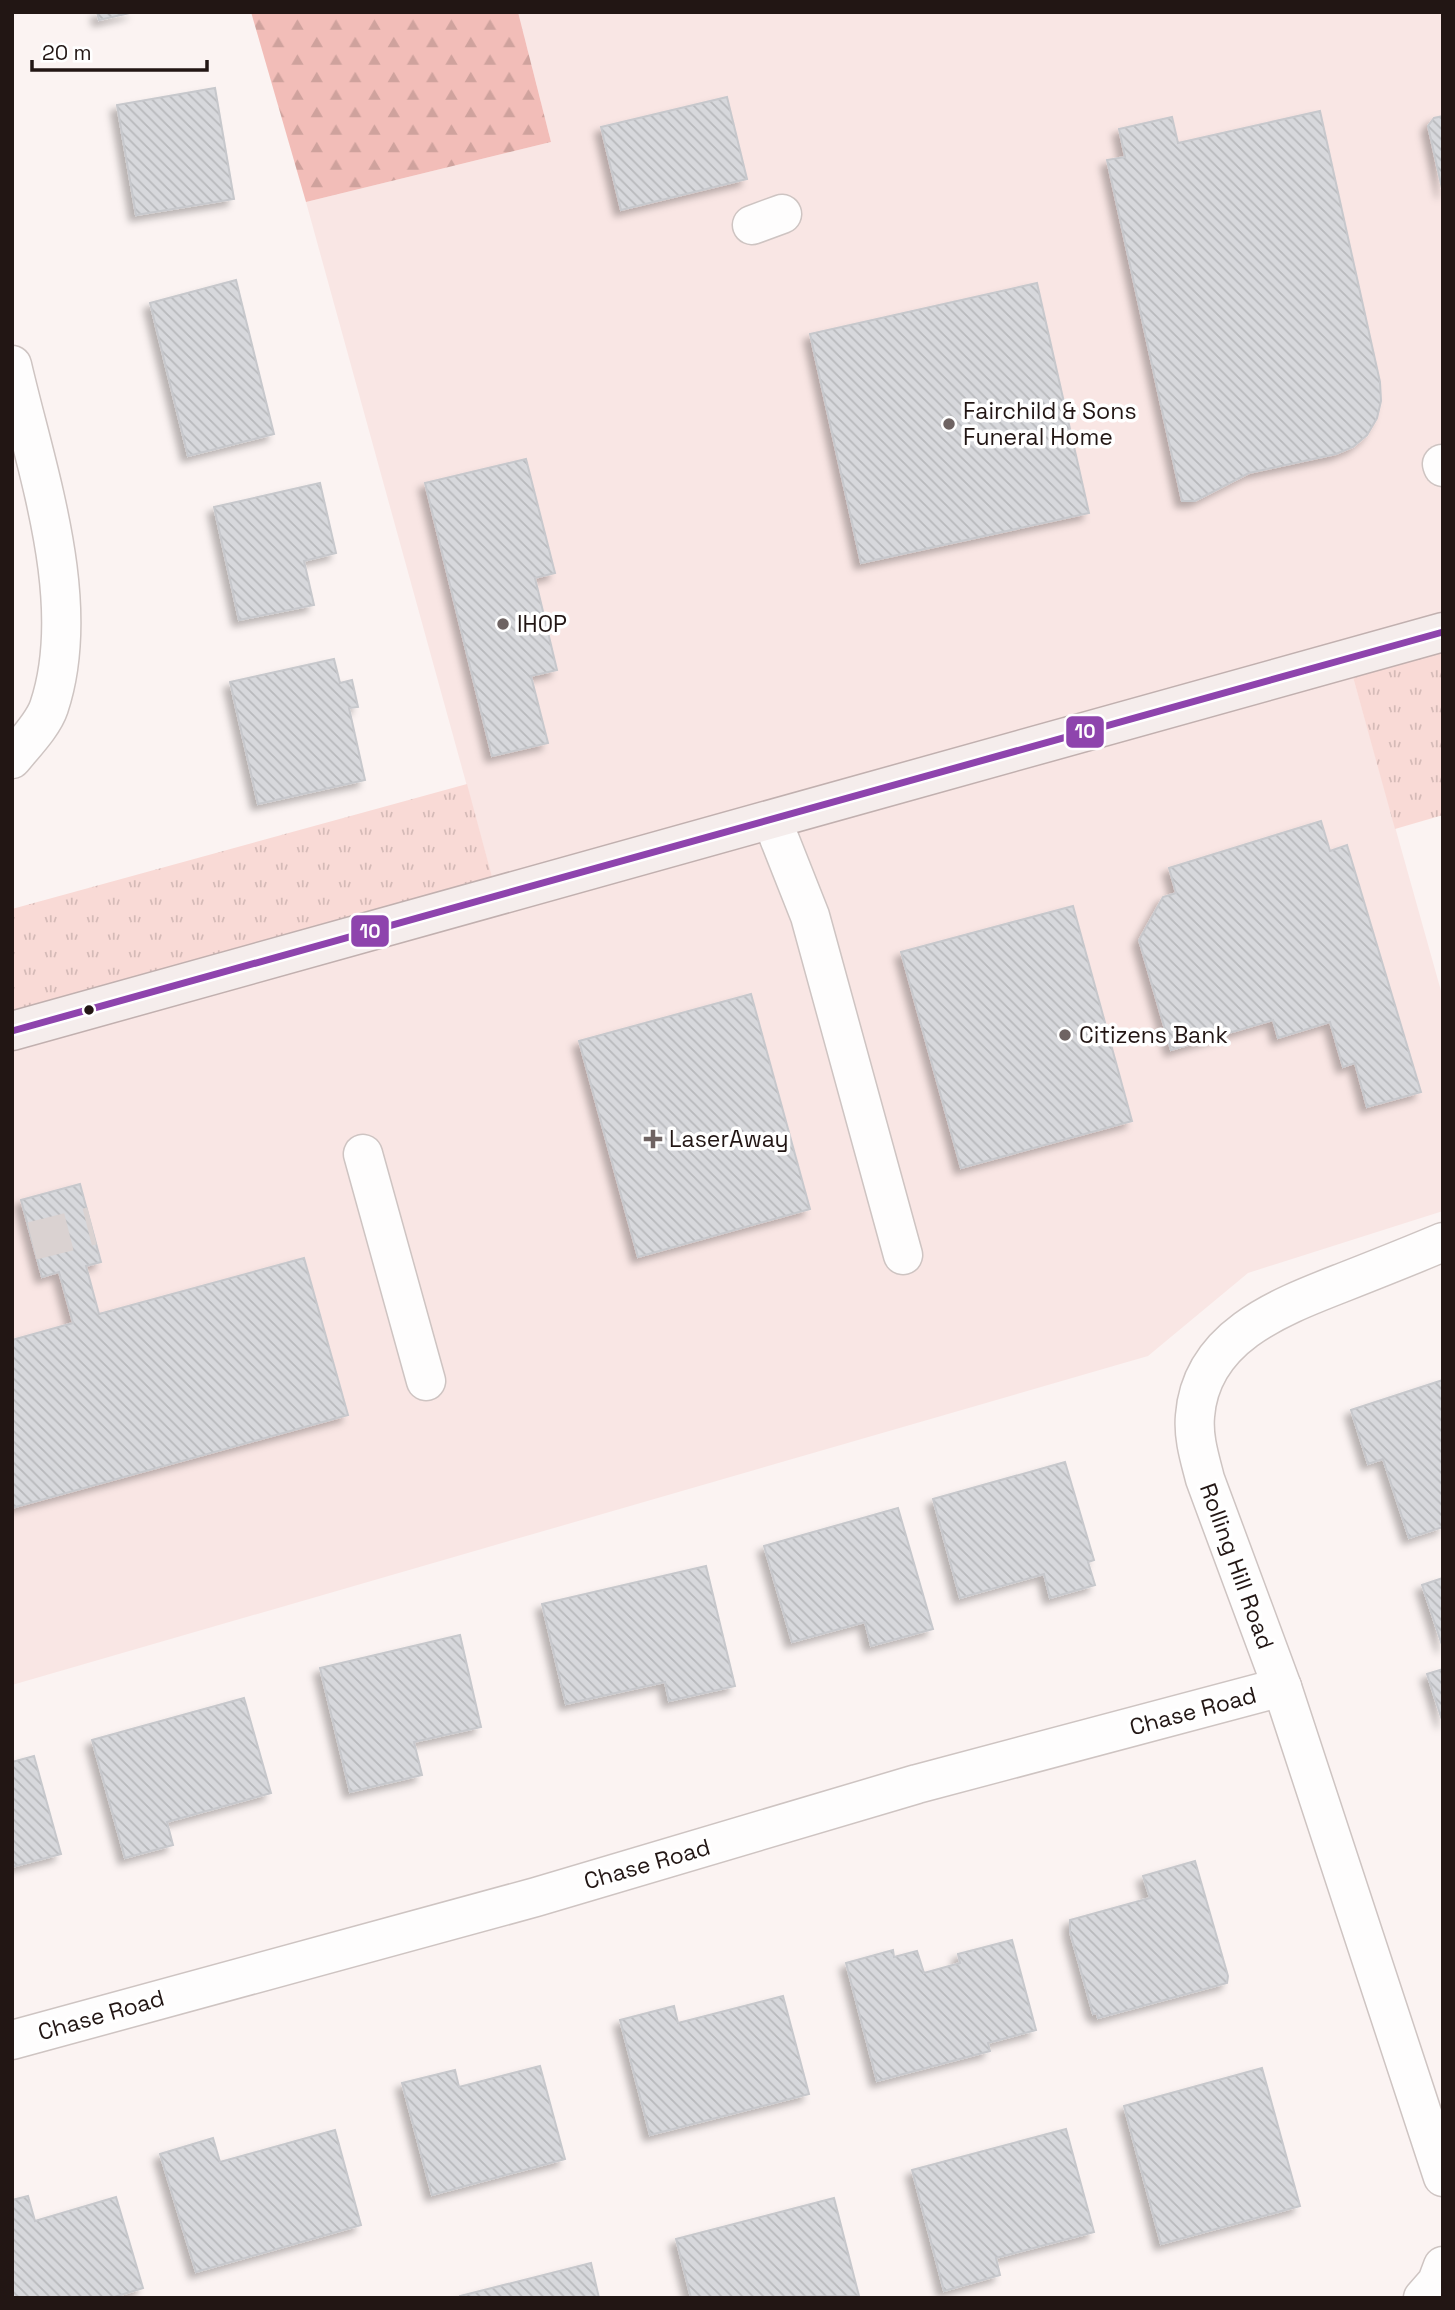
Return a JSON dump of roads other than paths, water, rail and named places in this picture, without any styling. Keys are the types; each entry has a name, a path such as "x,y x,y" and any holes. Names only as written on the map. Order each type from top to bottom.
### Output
{"main road":[{"path":"12,1031 1443,632"}],"street":[{"path":"12,365 55,554 62,645 49,709 12,759"},
{"path":"772,820 810,916 903,1255"},
{"path":"363,1154 426,1381"},
{"name":"Rolling Hill Road","path":"1443,1242 1268,1314 1226,1347 1204,1380 1195,1419 1197,1450 1205,1479 1282,1687 1443,2177"},
{"name":"Chase Road","path":"12,2040 536,1897 917,1784 1282,1687"},
{"path":"1423,2298 1437,2282 1443,2266"}],"tunnel":[{"path":"32,1241 92,1226"}],"place":[{"name":"Fairchild & Sons Funeral Home","path":"949,424"},
{"name":"IHOP","path":"503,624"},
{"name":"Citizens Bank","path":"1065,1035"},
{"name":"LaserAway","path":"653,1139"}]}
